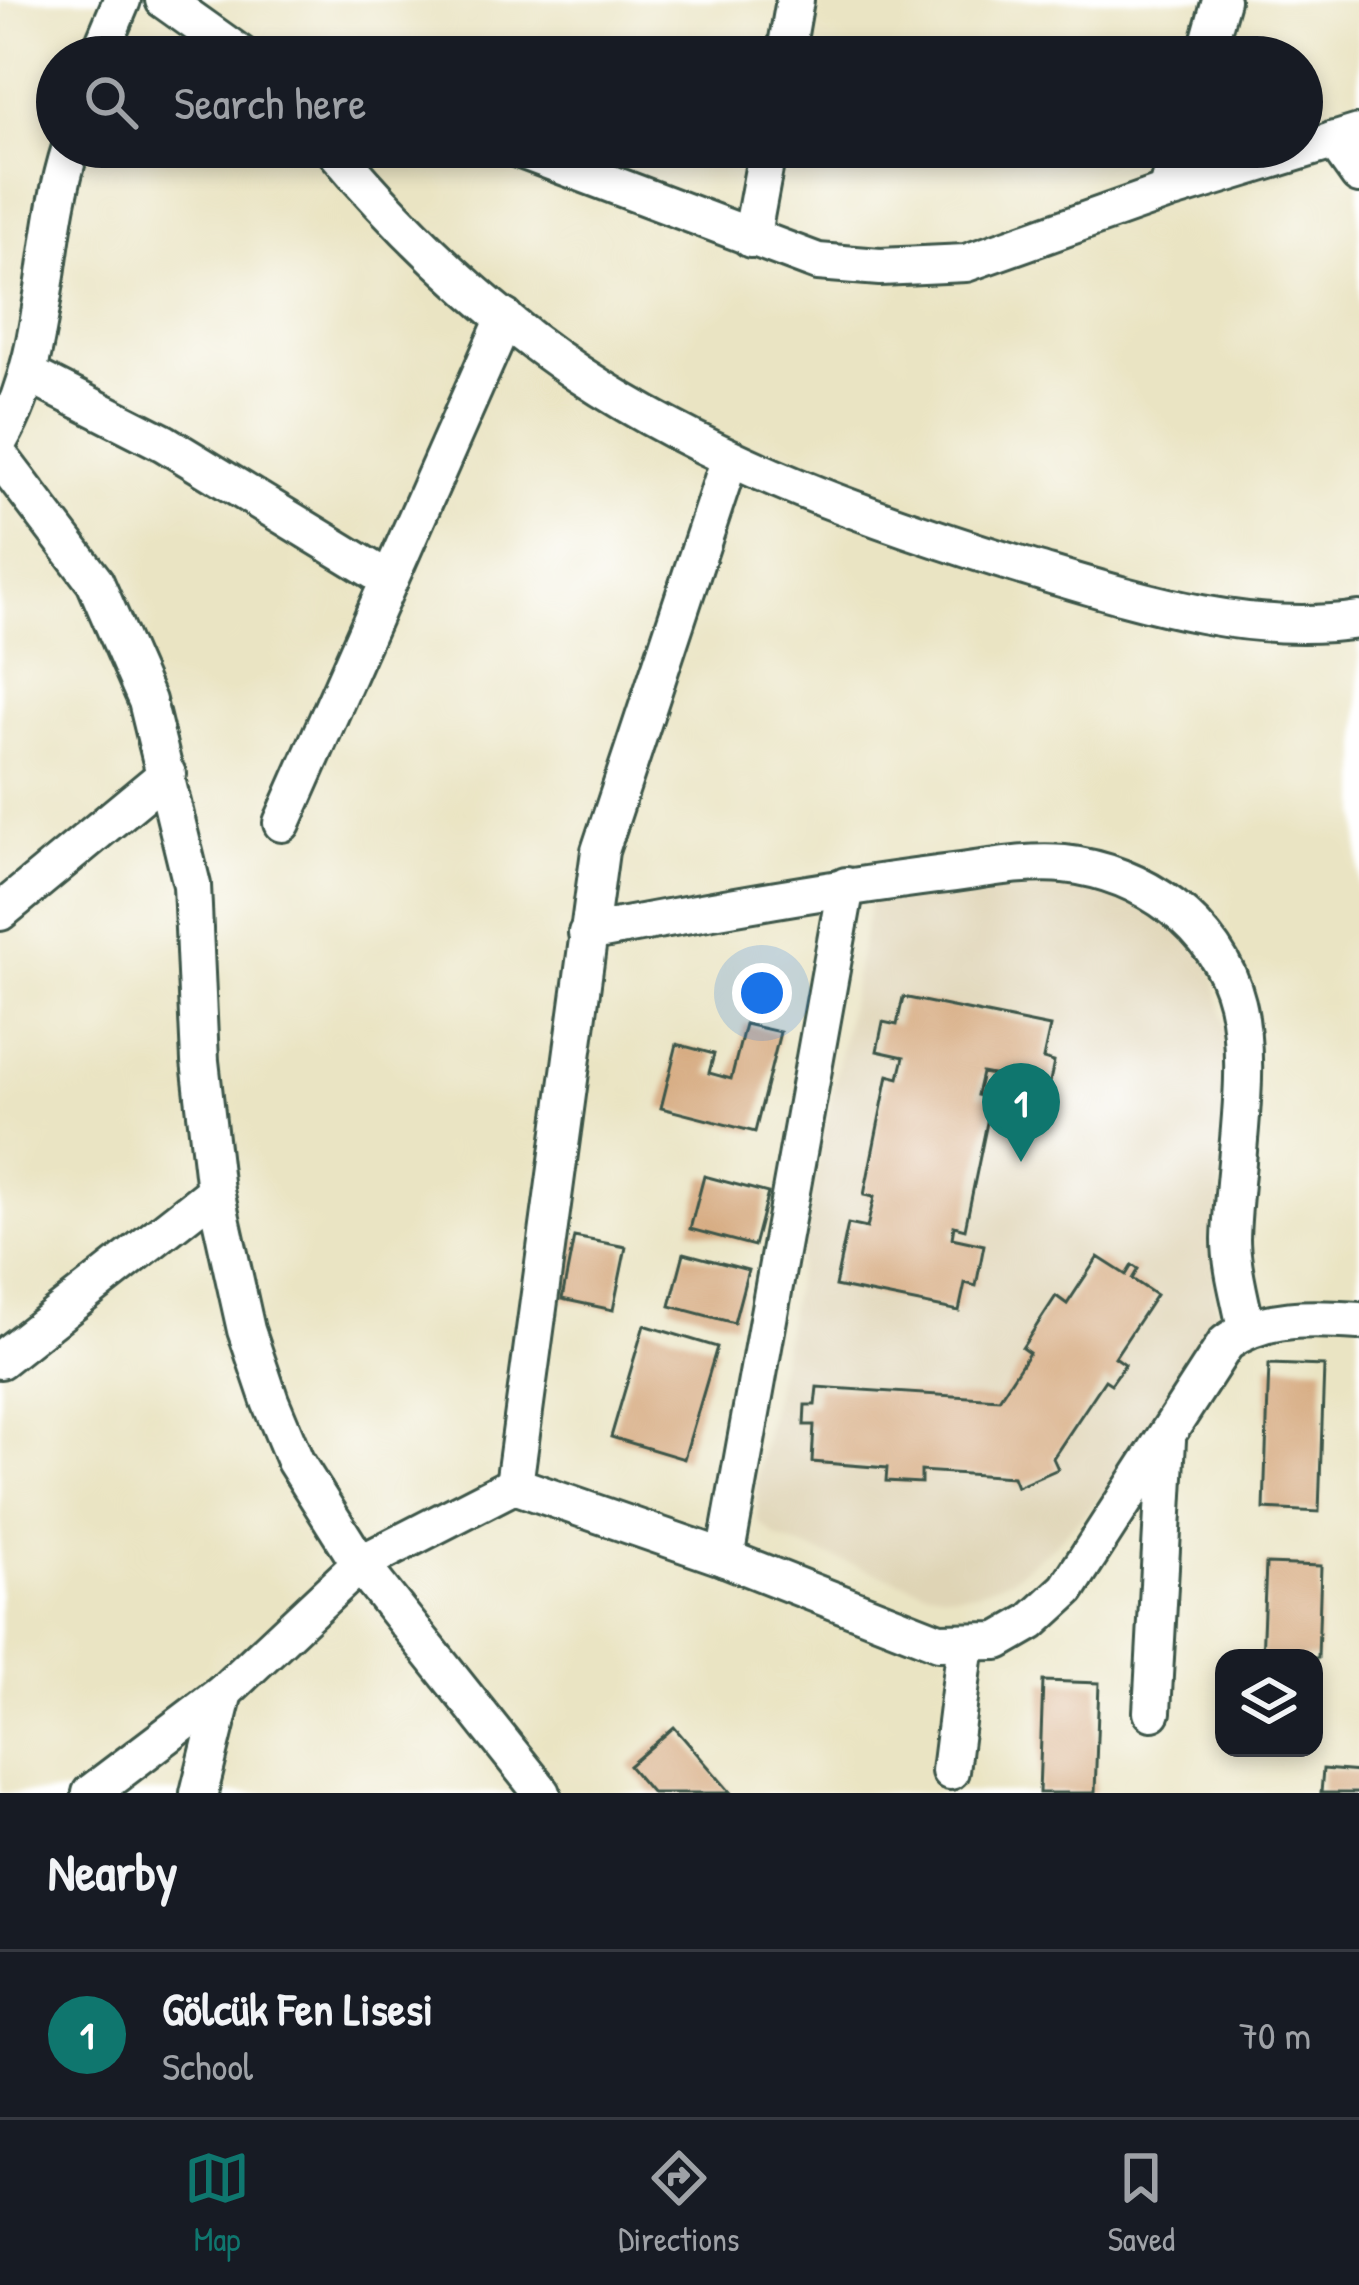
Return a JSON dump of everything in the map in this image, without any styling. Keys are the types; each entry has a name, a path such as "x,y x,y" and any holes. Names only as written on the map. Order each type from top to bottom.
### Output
{"street":[{"path":"107,36 122,0"},
{"path":"164,0 215,36"},
{"path":"789,36 795,0"},
{"path":"1210,36 1221,0"},
{"path":"1346,136 1359,175"},
{"path":"0,439 19,407 28,374 64,168"},
{"path":"351,168 433,256 505,318 578,373 659,423 730,458 925,536 1100,589 1219,618 1282,626 1359,620"},
{"path":"567,168 818,262 880,267 966,263 1243,168"},
{"path":"751,239 764,168"},
{"path":"1166,192 1173,168"},
{"path":"282,823 505,318"},
{"path":"28,374 164,443 389,580"},
{"path":"0,457 95,582 147,701 192,885 200,1060 215,1191 246,1330 271,1401 295,1460 360,1564 542,1793"},
{"path":"514,1485 600,851 730,458"},
{"path":"0,912 167,774"},
{"path":"587,933 846,886 1062,864 1124,881 1177,908 1193,922 1224,968 1238,1006 1241,1059 1231,1246 1246,1329"},
{"path":"725,1558 846,886"},
{"path":"0,1360 215,1191"},
{"path":"91,1793 224,1692 360,1564 514,1485 725,1558 914,1634 939,1642 998,1641 1031,1622 1067,1589 1226,1343 1246,1329 1307,1318 1359,1321"},
{"path":"1152,1712 1167,1433"},
{"path":"950,1771 966,1643"},
{"path":"200,1793 224,1692"}],"shaded area":[{"path":"991,879 1088,881 1167,913 1211,964 1228,1037 1216,1287 1219,1332 1140,1457 1052,1547 1012,1578 977,1592 952,1594 923,1589 779,1539 758,1522 756,1482 871,897"}],"building":[{"path":"903,997 1050,1027 1043,1059 1054,1062 1049,1086 982,1073 977,1095 992,1098 965,1229 954,1226 952,1238 984,1245 976,1286 965,1283 959,1311 835,1286 848,1224 867,1228 874,1197 864,1195 888,1075 899,1078 904,1057 877,1051 883,1022 897,1025"},
{"path":"745,1024 780,1032 755,1132 661,1108 677,1044 714,1054 709,1073 731,1079"},
{"path":"704,1176 768,1193 754,1246 690,1229"},
{"path":"574,1237 626,1247 613,1310 562,1299"},
{"path":"684,1253 748,1270 734,1323 670,1306"},
{"path":"1098,1257 1126,1275 1132,1265 1138,1269 1132,1279 1156,1295 1115,1357 1125,1364 1111,1384 1105,1380 1053,1458 1058,1469 1017,1487 1013,1477 921,1471 921,1483 886,1481 887,1468 812,1462 814,1425 804,1425 805,1405 815,1405 817,1387 999,1399 1029,1353 1022,1348 1056,1296 1067,1304"},
{"path":"644,1325 717,1347 684,1459 611,1437"},
{"path":"1269,1364 1324,1366 1319,1512 1264,1509"},
{"path":"1266,1564 1321,1566 1318,1649 1262,1649"},
{"path":"1043,1681 1099,1683 1095,1793 1039,1793"},
{"path":"674,1727 731,1793 652,1793 629,1766"},
{"path":"1323,1769 1359,1772 1359,1793 1321,1793"}],"place":[{"name":"Gölcük Fen Lisesi","path":"1021,1162"}]}
